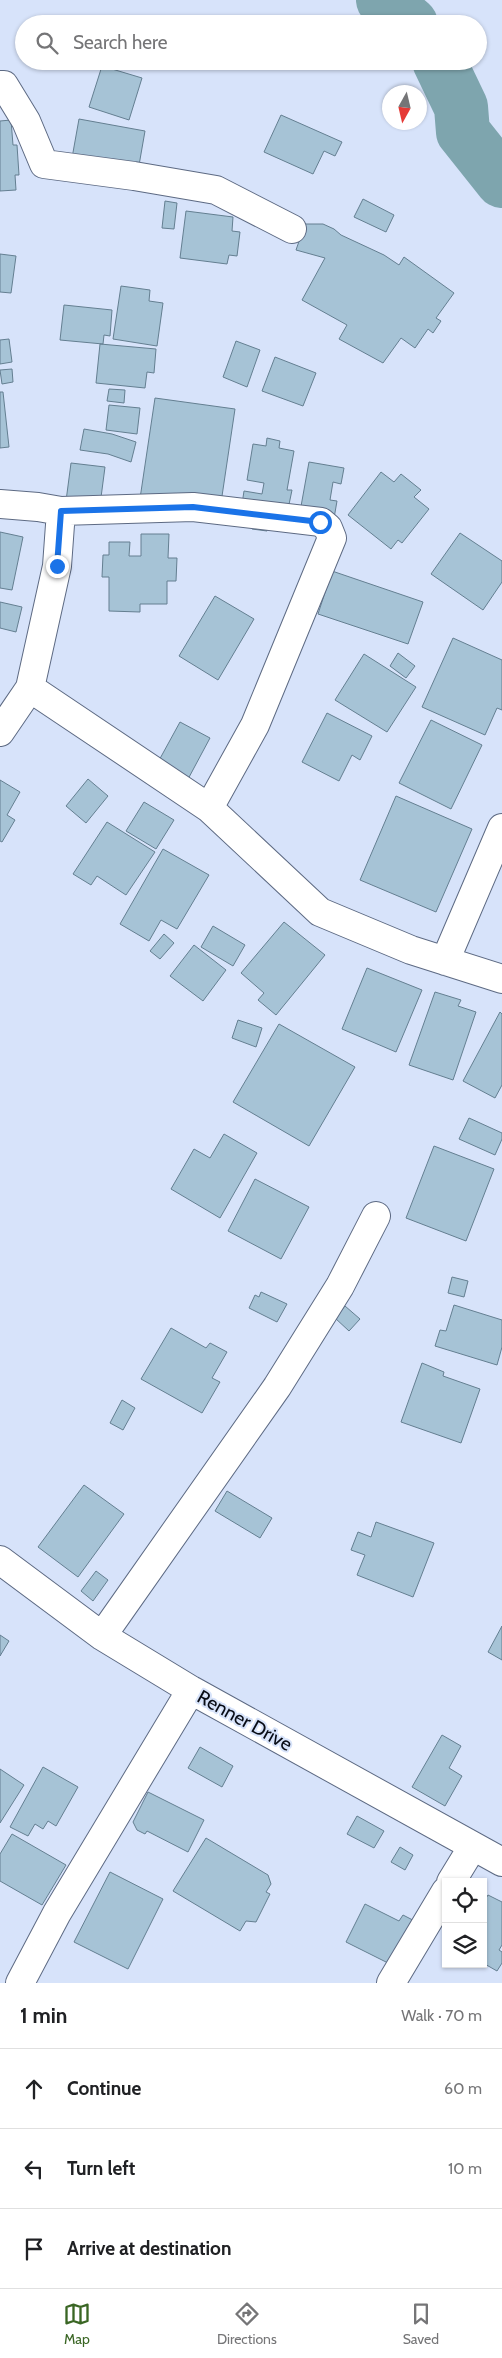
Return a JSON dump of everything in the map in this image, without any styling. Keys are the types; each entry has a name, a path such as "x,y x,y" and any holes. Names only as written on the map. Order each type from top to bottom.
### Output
{"street":[{"path":"0,85 4,85 26,122 44,164 134,176 216,190 292,228"},
{"path":"0,504 61,511 202,508 320,522 328,528 332,538 255,725 209,808"},
{"path":"0,732 30,688 57,566 61,511"},
{"path":"30,688 209,808 320,912 411,950 502,978"},
{"path":"445,961 502,828"},
{"path":"102,1636 277,1387 340,1286 376,1216"},
{"name":"Renner Drive","path":"0,1560 102,1636 191,1690 502,1862"},
{"path":"20,1983 57,1913 191,1690"},
{"path":"453,1878 473,1846"},
{"path":"391,1983 442,1898"}],"building":[{"path":"101,70 115,70 142,78 129,120 89,107"},
{"path":"281,115 342,142 335,156 324,151 313,174 264,152"},
{"path":"79,119 145,131 138,171 72,158"},
{"path":"11,120 13,145 17,145 19,175 15,175 16,190 0,191 0,121"},
{"path":"363,199 394,215 386,232 354,217"},
{"path":"165,201 177,203 174,229 162,228"},
{"path":"186,211 233,217 232,231 240,232 237,256 229,255 227,264 180,258"},
{"path":"305,224 323,224 341,235 384,255 399,265 404,257 454,293 436,318 441,321 433,333 428,329 415,348 401,338 383,363 339,339 347,325 302,300 325,258 296,250"},
{"path":"0,254 16,256 11,293 0,292"},
{"path":"121,286 150,290 149,301 163,303 157,346 113,339"},
{"path":"64,305 112,310 110,336 104,335 103,344 60,340"},
{"path":"9,339 12,362 0,364 0,340"},
{"path":"236,341 260,350 247,387 223,377"},
{"path":"100,344 156,349 154,373 147,372 145,388 96,383"},
{"path":"275,357 316,373 303,406 262,391"},
{"path":"12,369 13,382 2,384 0,370"},
{"path":"109,389 125,390 124,403 107,401"},
{"path":"0,392 3,392 9,447 0,448"},
{"path":"155,398 235,409 218,523 138,512"},
{"path":"109,405 140,408 137,434 106,430"},
{"path":"84,429 112,434 136,442 131,462 108,454 80,450"},
{"path":"267,438 280,441 279,448 294,451 287,490 292,490 287,514 268,525 267,531 252,529 253,519 240,517 244,491 262,494 264,483 247,480 253,444 266,446"},
{"path":"309,462 344,468 341,484 333,482 330,500 337,501 332,530 298,523"},
{"path":"71,463 105,467 100,505 66,501"},
{"path":"381,472 394,482 401,474 421,490 414,497 429,509 402,543 398,540 391,549 348,515"},
{"path":"0,532 23,537 12,590 0,588"},
{"path":"460,533 502,561 502,582 483,610 431,574"},
{"path":"141,534 169,534 168,558 177,558 176,581 167,581 167,604 140,604 140,612 109,611 109,577 102,577 103,555 109,555 109,542 130,542 129,556 141,556"},
{"path":"332,571 423,602 408,644 318,614"},
{"path":"215,596 254,619 218,680 179,656"},
{"path":"0,602 22,607 16,632 0,628"},
{"path":"453,638 502,660 502,710 497,708 485,735 422,707"},
{"path":"398,653 415,666 406,678 390,666"},
{"path":"364,654 416,687 387,732 335,700"},
{"path":"327,713 372,736 360,760 352,755 339,781 302,762"},
{"path":"431,720 482,745 451,809 399,783"},
{"path":"180,722 210,738 187,781 157,764"},
{"path":"88,779 108,796 86,823 66,806"},
{"path":"0,780 20,792 7,815 15,820 2,842 0,841"},
{"path":"396,796 472,829 436,912 360,880"},
{"path":"144,802 174,820 156,849 126,831"},
{"path":"107,822 155,852 126,895 97,876 91,885 73,874"},
{"path":"163,849 209,875 177,929 161,920 149,941 120,924"},
{"path":"284,922 325,955 276,1015 258,1000 264,993 241,973"},
{"path":"213,926 245,945 233,966 201,947"},
{"path":"164,934 174,943 160,959 150,951"},
{"path":"194,945 226,970 203,1001 170,976"},
{"path":"367,968 422,990 396,1052 342,1029"},
{"path":"435,992 461,1000 458,1006 476,1012 453,1080 409,1065"},
{"path":"500,1012 502,1014 502,1085 495,1098 463,1081"},
{"path":"238,1020 262,1028 256,1047 232,1038"},
{"path":"279,1024 355,1067 309,1146 233,1102"},
{"path":"469,1118 502,1133 502,1139 495,1155 459,1139"},
{"path":"224,1134 257,1153 220,1218 171,1189 194,1149 210,1158"},
{"path":"434,1146 494,1169 466,1241 406,1218"},
{"path":"255,1179 309,1207 281,1259 228,1231"},
{"path":"452,1277 468,1281 464,1297 448,1293"},
{"path":"261,1292 287,1304 277,1322 249,1308 255,1295 259,1297"},
{"path":"454,1305 502,1320 502,1347 497,1365 435,1346 440,1330 446,1331"},
{"path":"345,1306 360,1319 349,1331 335,1318"},
{"path":"171,1328 206,1348 210,1343 227,1352 212,1378 220,1382 202,1413 141,1379"},
{"path":"422,1363 444,1372 443,1376 480,1389 461,1443 401,1422"},
{"path":"122,1400 135,1408 123,1430 110,1423"},
{"path":"84,1485 124,1514 78,1577 38,1547"},
{"path":"227,1491 272,1518 260,1538 215,1511"},
{"path":"376,1522 434,1543 413,1597 357,1575 365,1555 351,1550 358,1532 371,1537"},
{"path":"96,1571 108,1580 93,1601 81,1591"},
{"path":"502,1626 502,1660 488,1652"},
{"path":"0,1635 9,1641 0,1656"},
{"path":"442,1735 461,1746 449,1768 462,1776 445,1806 412,1787"},
{"path":"200,1747 233,1766 222,1787 188,1768"},
{"path":"43,1767 78,1787 56,1826 48,1821 43,1829 35,1824 28,1836 10,1827"},
{"path":"0,1769 24,1785 0,1823"},
{"path":"148,1792 204,1820 188,1852 147,1831 145,1834 137,1830 133,1822"},
{"path":"357,1816 384,1831 374,1848 347,1834"},
{"path":"12,1834 66,1865 42,1905 0,1881 0,1854"},
{"path":"206,1838 268,1875 271,1884 266,1892 270,1894 256,1922 246,1921 240,1931 173,1891"},
{"path":"400,1847 413,1855 405,1870 391,1862"},
{"path":"110,1872 163,1899 128,1969 74,1942"},
{"path":"488,1895 502,1902 502,1945 499,1950 502,1952 502,1963 497,1971 487,1965"},
{"path":"365,1904 399,1921 403,1915 432,1930 410,1974 346,1942"}],"waterway":[{"path":"383,0 400,15"},
{"path":"443,70 461,107 463,132 502,181"}],"route":[{"path":"57,566 61,511 193,507 320,522"}]}
